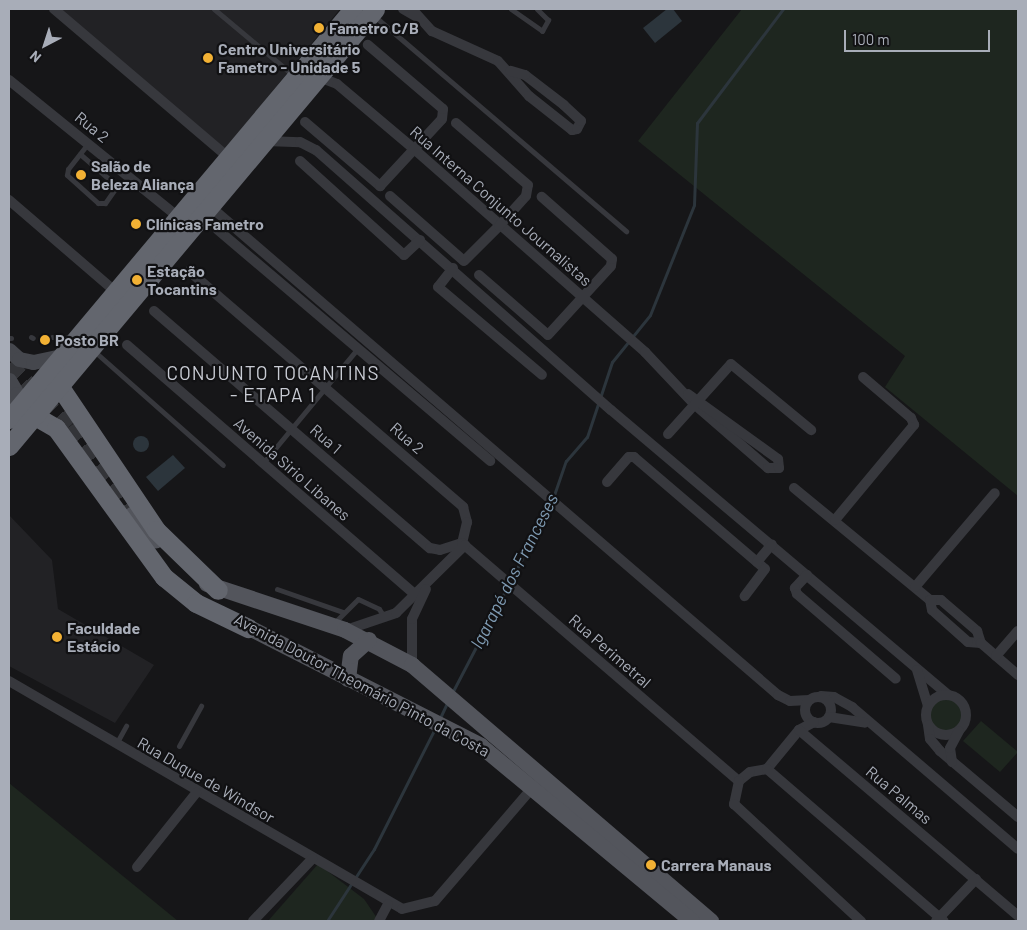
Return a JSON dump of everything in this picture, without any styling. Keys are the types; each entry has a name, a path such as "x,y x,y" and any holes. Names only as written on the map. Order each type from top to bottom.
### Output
{"highway":[{"path":"11,417 294,76 352,9"},
{"path":"9,446 212,208 373,11"},
{"path":"60,387 156,530 218,590"},
{"path":"35,416 56,428 164,576 196,603 248,628"}],"main road":[{"name":"Avenida Doutor Theomário Pinto da Costa","path":"692,921 534,786 458,733 248,628 170,571 132,515 179,565 218,590 338,628 369,640 412,665 437,684 711,921"},
{"path":"348,679 351,656 369,640"}],"street":[{"path":"54,9 228,157"},
{"path":"402,9 420,19 455,44 511,71 525,75 581,121 577,128 572,130 529,96 511,71"},
{"path":"412,9 420,19"},
{"path":"305,122 380,186 442,119 443,109 368,45"},
{"path":"324,70 337,84"},
{"name":"Rua Interna Conjunto Journalistas","path":"324,70 337,84 414,149 499,226 645,352 696,402"},
{"name":"Rua 2","path":"9,80 178,217"},
{"path":"280,123 294,142"},
{"path":"390,196 464,261 499,226 526,196 528,185 456,123"},
{"path":"266,141 294,142 316,150 453,268 611,410 772,544 948,695 960,701 966,713 950,748 952,762"},
{"path":"300,161 404,255 420,240"},
{"path":"479,275 548,335 583,299 612,259 542,197"},
{"path":"9,200 116,292"},
{"path":"212,208 559,504 778,695 794,702 821,696 843,701 867,724 1018,850"},
{"path":"218,230 490,460"},
{"path":"453,268 438,286 542,375"},
{"name":"Rua 2","path":"189,271 325,386 463,507 467,522 464,544"},
{"name":"Rua 1","path":"154,311 430,548 440,550 464,544"},
{"name":"Avenida Sirio Libanes","path":"127,345 416,595"},
{"path":"12,346 62,356"},
{"path":"11,417 17,394 9,379 22,372 12,346"},
{"path":"668,434 731,364 811,430"},
{"path":"835,520 914,425 911,418 863,377"},
{"path":"696,402 778,459 779,468 768,468 696,402"},
{"path":"607,482 628,457 634,457 757,562 766,572 745,596"},
{"path":"794,488 930,600 941,600 977,631 981,644 1018,675"},
{"path":"915,587 994,493"},
{"path":"338,628 386,619 429,583 464,544"},
{"name":"Rua Perimetral","path":"464,544 739,782"},
{"path":"757,562 772,544"},
{"path":"808,575 795,588 797,594 896,679"},
{"path":"412,665 412,619 429,583"},
{"path":"996,656 1018,631"},
{"path":"917,669 928,705 928,725 934,746 1018,817"},
{"name":"Rua Duque de Windsor","path":"9,681 390,906 416,909 435,901 534,786"},
{"path":"928,705 948,695"},
{"path":"821,696 830,704 829,717"},
{"path":"809,700 805,712 814,722"},
{"path":"861,921 738,811 734,798 739,782 750,772 768,770 799,730 829,717 867,724"},
{"path":"928,725 946,736 959,730"},
{"name":"Rua Palmas","path":"799,730 1018,916"},
{"path":"768,770 940,920 976,879"},
{"path":"137,867 196,793"},
{"path":"253,921 312,860"},
{"path":"379,921 390,906"},
{"path":"385,921 390,906"}],"lane":[{"path":"214,9 294,76"},
{"path":"511,9 542,31 548,20 537,9"},
{"path":"373,11 626,231"},
{"path":"80,154 117,186 105,204 98,203 67,175 80,154 88,143"},
{"path":"52,338 77,338"},
{"path":"263,463 358,348"},
{"path":"92,349 224,465"},
{"path":"277,590 343,612"},
{"path":"338,628 343,612 358,600 379,609 386,619"},
{"path":"179,746 201,706"},
{"path":"115,745 126,726"}],"shaded area":[{"name":"Centro Universitário Fametro - Unidade 5","path":"59,9 340,9 225,149"},
{"path":"667,9 673,9 682,21 655,43 643,28"},
{"path":"742,9 1018,9 1018,496 885,387 905,356 638,141"},
{"path":"138,436 144,436 149,441 147,450 138,452 133,447 133,441"},
{"path":"173,455 185,468 158,491 146,477"},
{"name":"Faculdade Estácio","path":"9,515 52,560 58,609 154,665 115,723 9,666"},
{"path":"945,699 952,700 957,704 961,709 961,723 957,728 952,732 945,733 938,732 933,728 929,723 928,716 929,709 933,704 938,700"},
{"path":"981,721 1018,752 1000,772 963,741"},
{"path":"9,783 178,921 9,921"},
{"path":"318,864 364,899 379,921 268,921"}],"waterway":[{"name":"Igarapé dos Franceses","path":"553,498 566,461 587,437 612,362 650,315 694,205 697,123 783,9"},
{"name":"Igarapé dos Franceses","path":"452,693 551,503"},
{"name":"Igarapé dos Franceses","path":"439,720 447,703"},
{"name":"Igarapé dos Franceses","path":"327,921 374,849 435,728"}],"tunnel":[{"path":"9,364 69,427 132,515"}],"place":[{"name":"Fametro C/B","path":"319,28"},
{"name":"Centro Universitário Fametro - Unidade 5","path":"208,58"},
{"name":"Salão de Beleza Aliança","path":"81,175"},
{"name":"Clínicas Fametro","path":"136,224"},
{"name":"Estação Tocantins","path":"137,280"},
{"name":"Posto BR","path":"45,340"},
{"name":"Faculdade Estácio","path":"57,637"},
{"name":"Carrera Manaus","path":"651,865"}],"district":[{"name":"CONJUNTO TOCANTINS - ETAPA 1","path":"273,384"}]}
